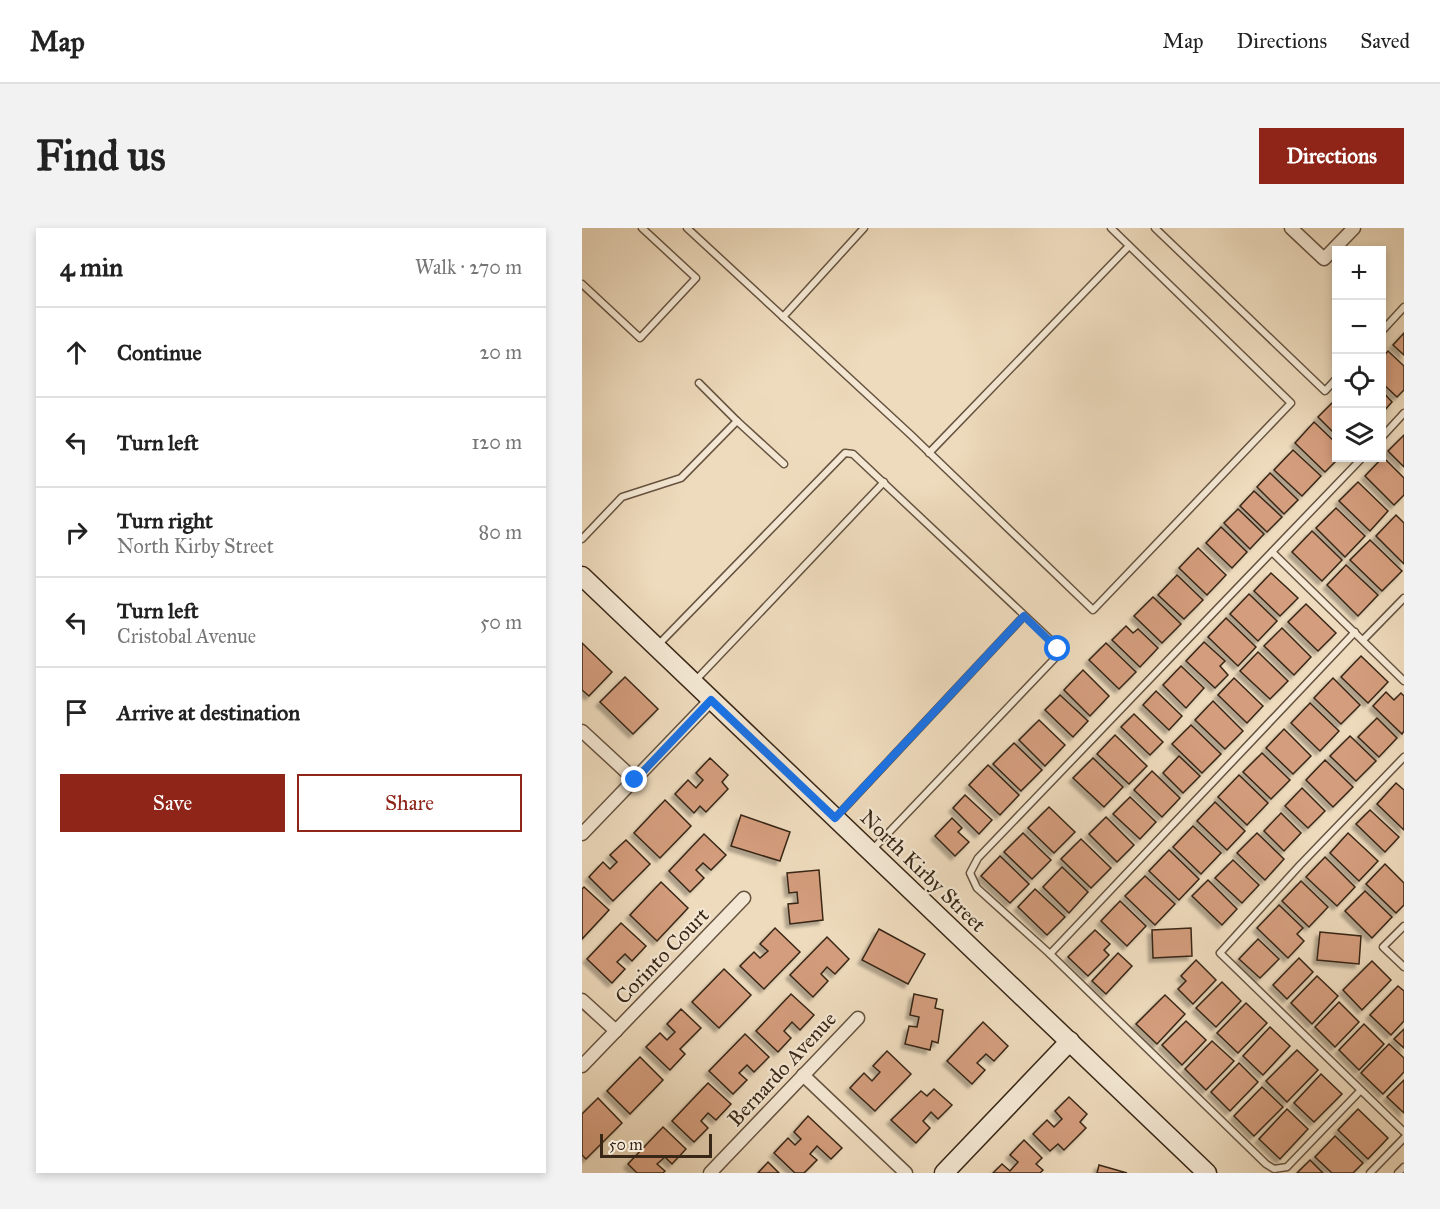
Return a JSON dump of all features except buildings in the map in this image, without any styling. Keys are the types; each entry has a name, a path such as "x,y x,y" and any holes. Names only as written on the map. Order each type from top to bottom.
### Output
{"street":[{"path":"1291,228 1324,259 1354,228"},
{"name":"North Kirby Street","path":"582,576 1207,1173"},
{"path":"582,834 711,700"},
{"path":"582,731 635,780"},
{"name":"Corinto Court","path":"582,1066 744,898"},
{"path":"582,1000 616,1031"},
{"name":"Bernardo Avenue","path":"710,1173 858,1017"},
{"path":"944,1173 1070,1041"},
{"path":"803,1075 906,1173"}],"lane":[{"path":"582,284 640,338 696,278 642,228"},
{"path":"687,228 929,453 1093,610 1291,403 1111,228"},
{"path":"783,317 864,228"},
{"path":"1155,228 1325,391 1332,383"},
{"path":"929,453 1129,246"},
{"path":"1386,327 1404,307"},
{"path":"699,383 784,464"},
{"path":"1386,432 1404,413"},
{"path":"582,539 622,497 681,478 737,421"},
{"path":"656,647 845,453 853,454 884,482 1056,645 1057,656 870,852"},
{"path":"1358,462 973,865 970,873 977,888 1050,954 1266,1164 1274,1169 1287,1167 1360,1091"},
{"path":"694,683 884,482"},
{"path":"1272,552 1404,681"},
{"path":"1364,640 1404,598"},
{"path":"835,818 1024,616"},
{"path":"1050,954 1355,632"},
{"path":"1404,757 1300,865 1220,953 1404,1132"},
{"path":"1404,926 1383,947 1404,967"},
{"path":"1370,1173 1404,1138"},
{"path":"1398,1173 1404,1167"}],"route":[{"path":"635,780 711,700 835,818 1024,616 1058,649"}]}
